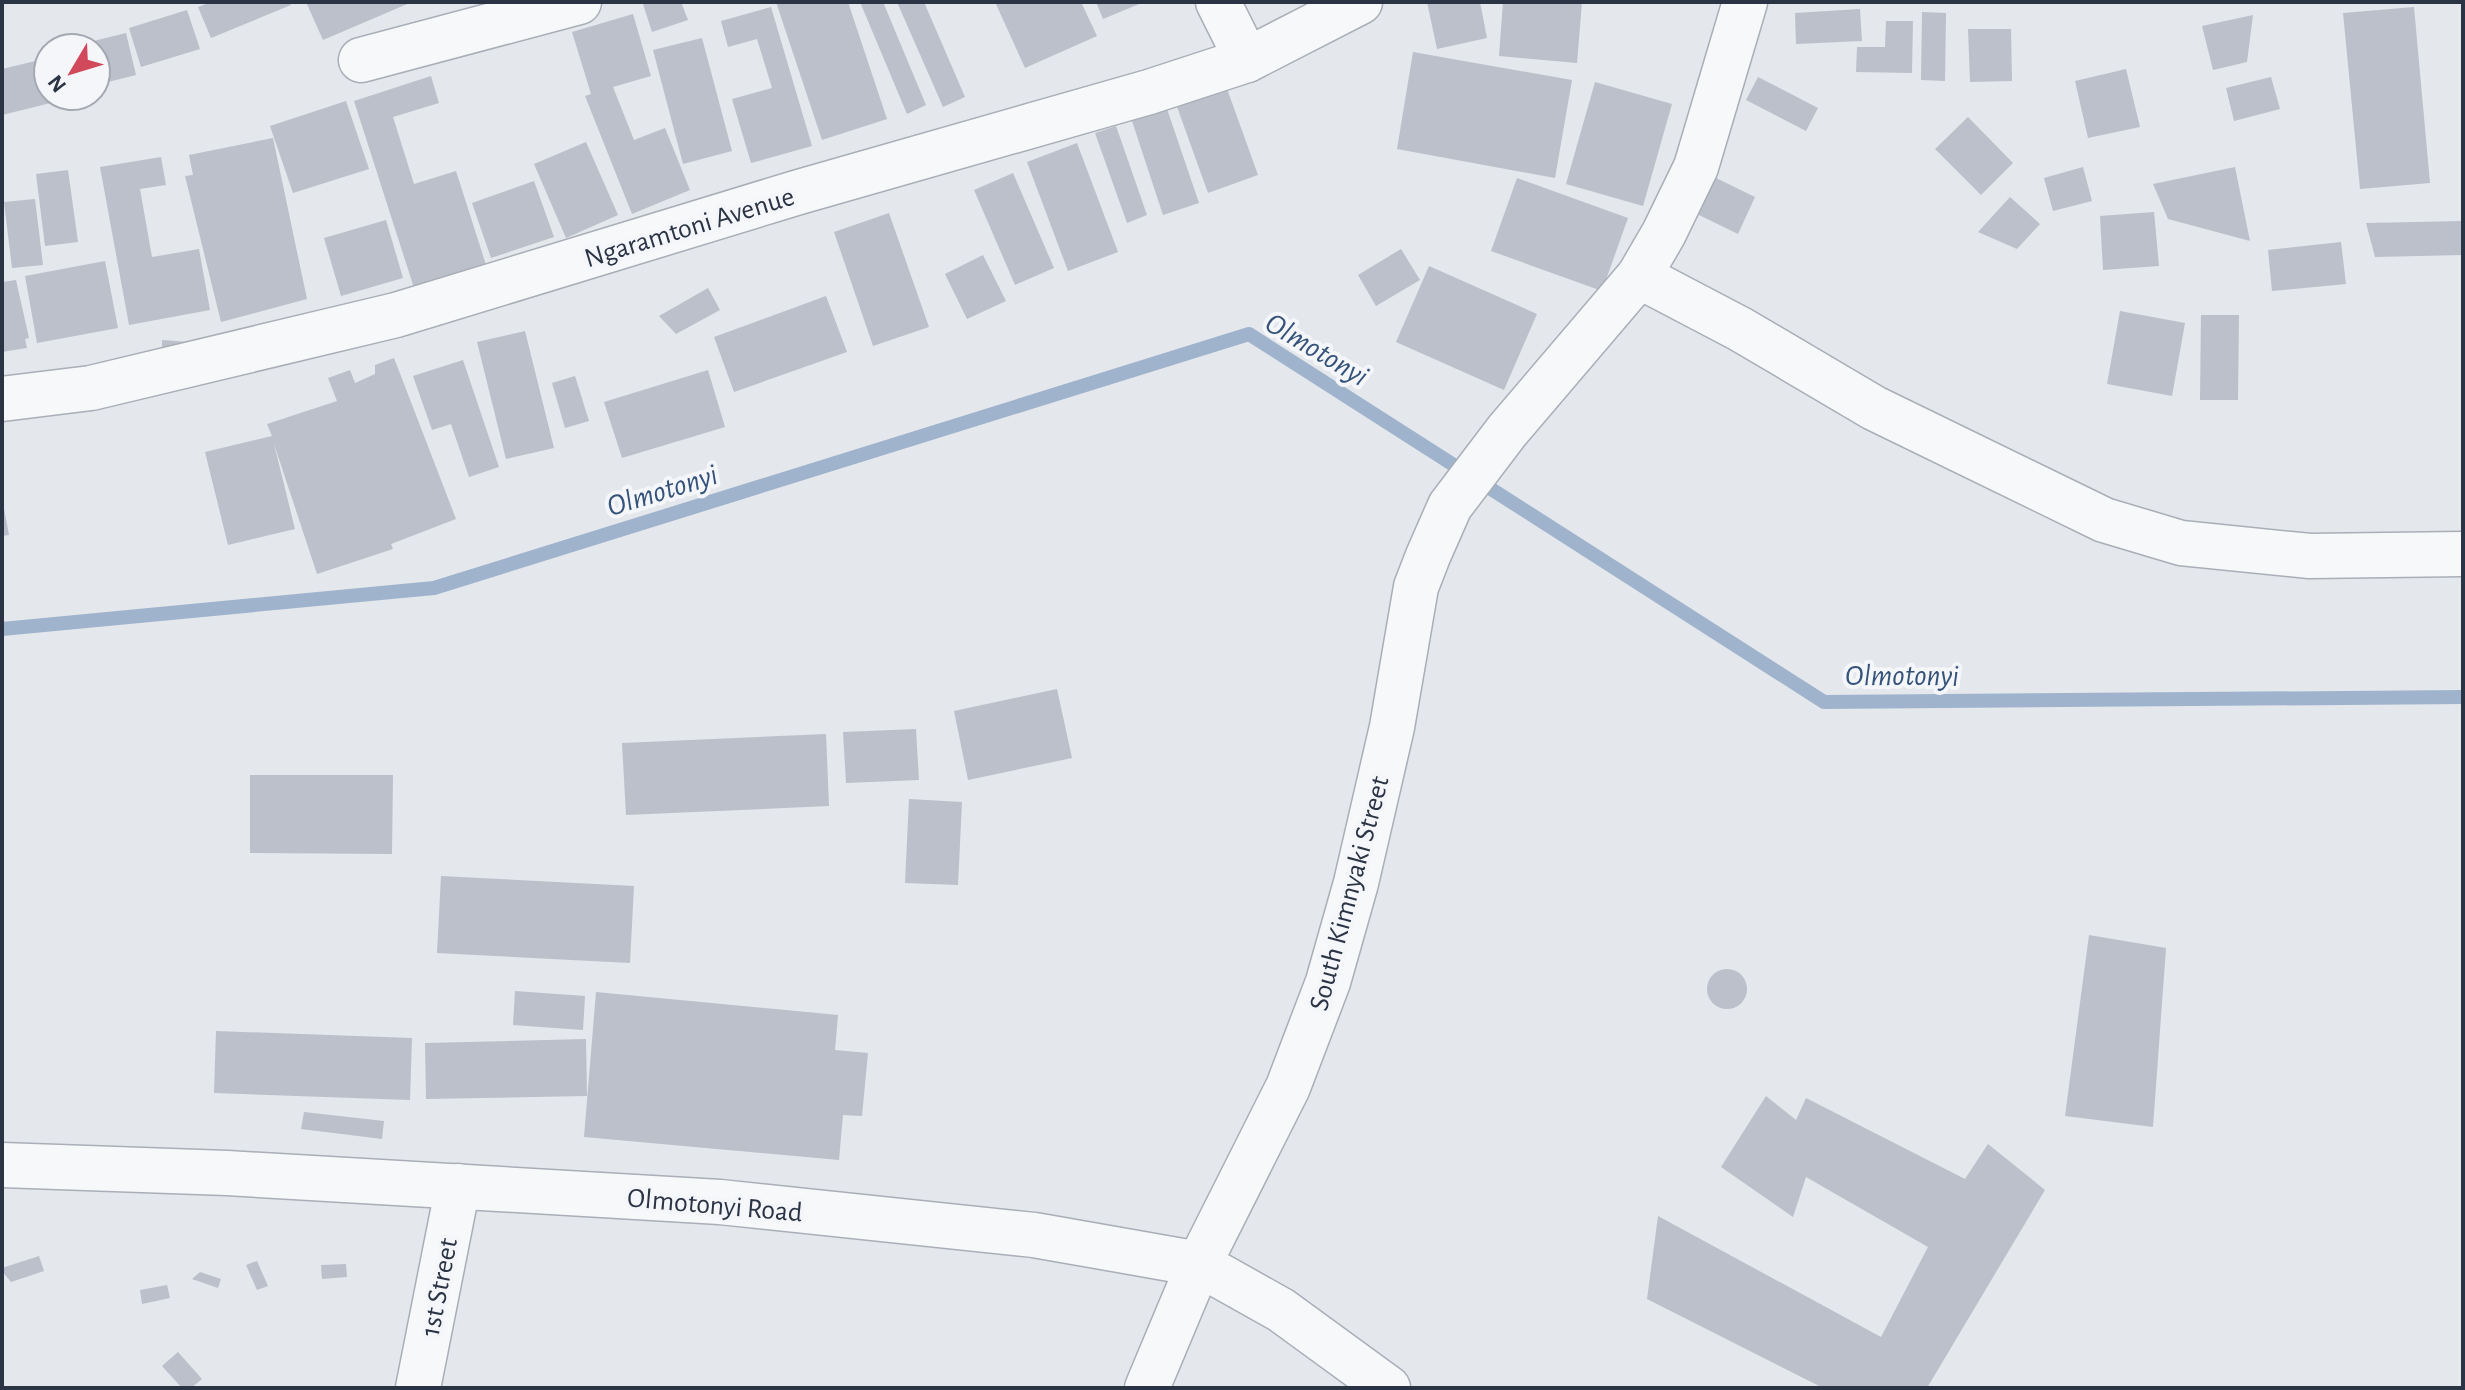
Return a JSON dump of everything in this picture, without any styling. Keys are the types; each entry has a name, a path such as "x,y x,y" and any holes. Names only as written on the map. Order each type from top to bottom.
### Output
{"street":[{"path":"361,60 579,2"},
{"path":"1218,2 1247,60"},
{"name":"Ngaramtoni Avenue","path":"2,399 91,388 396,315 799,192 1149,92 1247,60 1360,2"},
{"name":"South Kimnyaki Street","path":"1147,1388 1199,1264 1288,1087 1328,982 1356,883 1392,727 1416,587 1450,506 1507,431 1639,276 1696,167 1745,2"},
{"path":"1639,276 1740,329 1874,408 2104,520 2181,543 2310,556 2463,554"},
{"name":"Olmotonyi Road","path":"2,1165 458,1186 736,1204 1034,1235 1199,1264 1281,1310 1388,1388"},
{"name":"1st Street","path":"418,1388 458,1186"}],"building":[{"path":"211,2 290,2 291,5 211,38 198,7"},
{"path":"306,2 412,2 323,40"},
{"path":"681,2 688,20 652,32 643,4"},
{"path":"776,2 848,2 887,119 822,140"},
{"path":"860,2 883,2 926,105 907,114"},
{"path":"897,2 924,2 965,97 943,107"},
{"path":"995,2 1081,2 1097,36 1025,68"},
{"path":"1096,2 1144,2 1103,19"},
{"path":"1427,2 1480,2 1487,38 1437,49"},
{"path":"1503,2 1582,2 1577,63 1499,56"},
{"path":"771,7 812,146 751,163 732,99 772,88 757,39 728,47 721,21"},
{"path":"2414,7 2430,183 2360,189 2343,13"},
{"path":"1860,9 1862,41 1796,44 1795,13"},
{"path":"187,10 200,49 141,67 129,28"},
{"path":"1922,12 1946,13 1945,81 1921,80"},
{"path":"633,14 651,76 613,87 634,140 665,128 690,190 632,214 585,96 591,94 572,32"},
{"path":"2253,15 2247,62 2213,70 2202,26"},
{"path":"1886,21 1913,21 1912,73 1856,72 1857,47 1885,47"},
{"path":"1968,29 2011,29 2012,81 1970,82"},
{"path":"126,33 136,75 112,81 112,36"},
{"path":"702,38 732,151 683,164 653,50"},
{"path":"1413,52 1572,80 1555,178 1397,149"},
{"path":"32,62 32,108 2,115 2,69"},
{"path":"2126,69 2140,127 2088,138 2075,81"},
{"path":"431,76 439,103 393,117 414,184 456,171 487,268 415,291 354,101"},
{"path":"1758,77 1818,108 1806,131 1746,100"},
{"path":"2271,77 2280,109 2234,121 2226,88"},
{"path":"1595,82 1672,104 1643,206 1566,184"},
{"path":"1226,86 1258,175 1208,193 1176,104"},
{"path":"346,101 369,169 293,193 270,126"},
{"path":"1166,106 1199,203 1163,215 1131,118"},
{"path":"1968,117 2013,163 1981,195 1935,149"},
{"path":"1116,126 1147,215 1127,223 1095,133"},
{"path":"273,138 307,299 221,322 185,176 193,175 189,155"},
{"path":"586,142 618,215 566,238 534,164"},
{"path":"1077,143 1118,252 1068,271 1027,162"},
{"path":"161,157 166,185 140,189 152,257 199,249 210,310 129,325 100,167"},
{"path":"2083,167 2092,201 2053,211 2044,178"},
{"path":"2235,167 2250,241 2168,219 2153,184"},
{"path":"68,170 78,242 45,246 36,174"},
{"path":"1013,173 1054,268 1015,285 974,190"},
{"path":"1714,177 1755,197 1738,234 1697,214"},
{"path":"1517,178 1628,218 1602,291 1491,251"},
{"path":"534,181 554,237 491,258 472,203"},
{"path":"2010,197 2040,224 2017,249 1978,232"},
{"path":"35,199 43,265 12,268 4,202"},
{"path":"2154,212 2159,266 2103,270 2100,216"},
{"path":"889,213 929,327 873,346 834,232"},
{"path":"386,220 403,278 341,296 324,238"},
{"path":"2463,221 2463,255 2375,257 2366,223"},
{"path":"2341,242 2346,284 2272,291 2268,250"},
{"path":"1401,249 1420,280 1376,306 1358,275"},
{"path":"983,255 1006,301 967,319 945,274"},
{"path":"105,261 118,328 37,343 25,276"},
{"path":"1429,266 1537,314 1504,390 1396,342"},
{"path":"16,280 29,338 25,339 27,348 2,352 2,282"},
{"path":"708,288 720,310 676,334 659,316"},
{"path":"826,296 847,352 734,392 714,337"},
{"path":"2120,311 2185,323 2172,396 2107,384"},
{"path":"2201,315 2239,315 2238,400 2200,400"},
{"path":"525,331 554,448 506,459 477,342"},
{"path":"162,340 189,342 188,355 162,354"},
{"path":"394,358 456,519 391,544 393,549 317,574 274,444 295,529 228,545 205,452 272,436 267,424 337,401 328,378 350,370 355,383 375,374 375,365"},
{"path":"463,360 499,467 469,477 451,424 432,430 413,376"},
{"path":"708,370 725,427 622,458 604,402"},
{"path":"575,376 589,421 565,428 552,383"},
{"path":"2,498 9,535 2,536"},
{"path":"1057,689 1072,758 968,780 954,711"},
{"path":"916,729 919,780 846,783 843,732"},
{"path":"826,734 829,806 626,815 622,743"},
{"path":"250,775 393,775 392,854 250,853"},
{"path":"909,799 962,802 958,885 905,883"},
{"path":"441,876 634,886 630,963 437,953"},
{"path":"2089,935 2166,948 2153,1127 2065,1116"},
{"path":"1727,969 1741,975 1747,989 1741,1003 1727,1009 1713,1003 1707,989 1713,975"},
{"path":"515,991 585,996 583,1030 513,1025"},
{"path":"596,992 838,1015 835,1050 868,1053 862,1116 843,1115 839,1160 584,1137"},
{"path":"216,1031 412,1038 410,1100 214,1093"},
{"path":"586,1039 587,1096 426,1099 425,1043"},
{"path":"1766,1096 1796,1120 1806,1098 1965,1179 1988,1144 2045,1190 1927,1388 1823,1388 1647,1299 1658,1216 1881,1337 1928,1247 1806,1177 1793,1217 1721,1167"},
{"path":"304,1112 384,1121 382,1139 301,1129"},
{"path":"39,1256 44,1271 11,1282 2,1271 2,1268"},
{"path":"257,1261 268,1286 257,1290 246,1265"},
{"path":"346,1264 347,1277 322,1279 321,1265"},
{"path":"200,1272 221,1279 218,1288 192,1279"},
{"path":"167,1285 170,1298 142,1304 140,1290"},
{"path":"178,1352 202,1379 191,1388 182,1388 162,1366"}],"waterway":[{"name":"Olmotonyi","path":"2,629 434,588 1249,334 1824,702 2463,697"}]}
